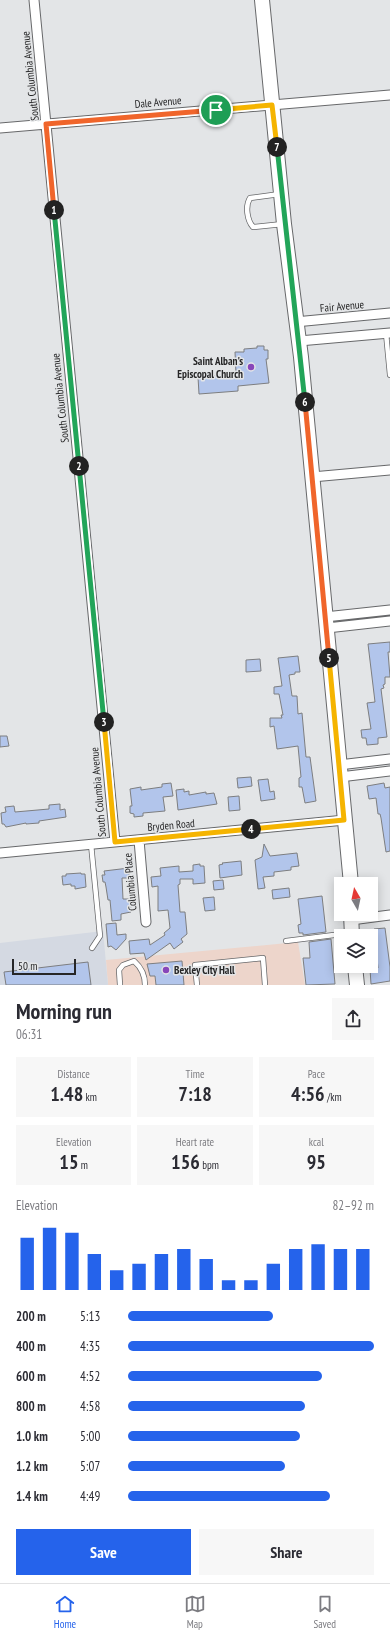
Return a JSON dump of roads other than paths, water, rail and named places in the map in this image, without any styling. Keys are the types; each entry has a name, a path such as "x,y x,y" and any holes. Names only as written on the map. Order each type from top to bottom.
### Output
{"main road":[{"path":"262,0 284,224 299,341 350,877"},
{"path":"356,973 357,985"}],"street":[{"name":"South Columbia Avenue","path":"34,0 115,842"},
{"name":"Dale Avenue","path":"0,128 390,95"},
{"name":"Fair Avenue","path":"296,322 390,313"},
{"path":"299,341 388,333"},
{"path":"312,477 390,470"},
{"path":"326,622 390,610"},
{"path":"326,622 390,621"},
{"path":"340,771 390,759"},
{"path":"340,771 390,771"},
{"name":"Bryden Road","path":"0,853 344,820"},
{"name":"Columbia Place","path":"139,840 146,922"},
{"path":"352,926 390,915"}],"lane":[{"path":"281,194 250,198 248,202 248,218 253,227 284,224"},
{"path":"388,333 390,375"},
{"path":"91,844 100,936 92,948"},
{"path":"286,941 352,926"},
{"path":"197,985 195,965 263,958 265,985"},
{"path":"120,985 119,970 123,965 134,962 141,967 146,985"}],"place":[{"name":"Saint Alban's Episcopal Church","path":"251,367"},
{"name":"Bexley City Hall","path":"166,970"}]}
